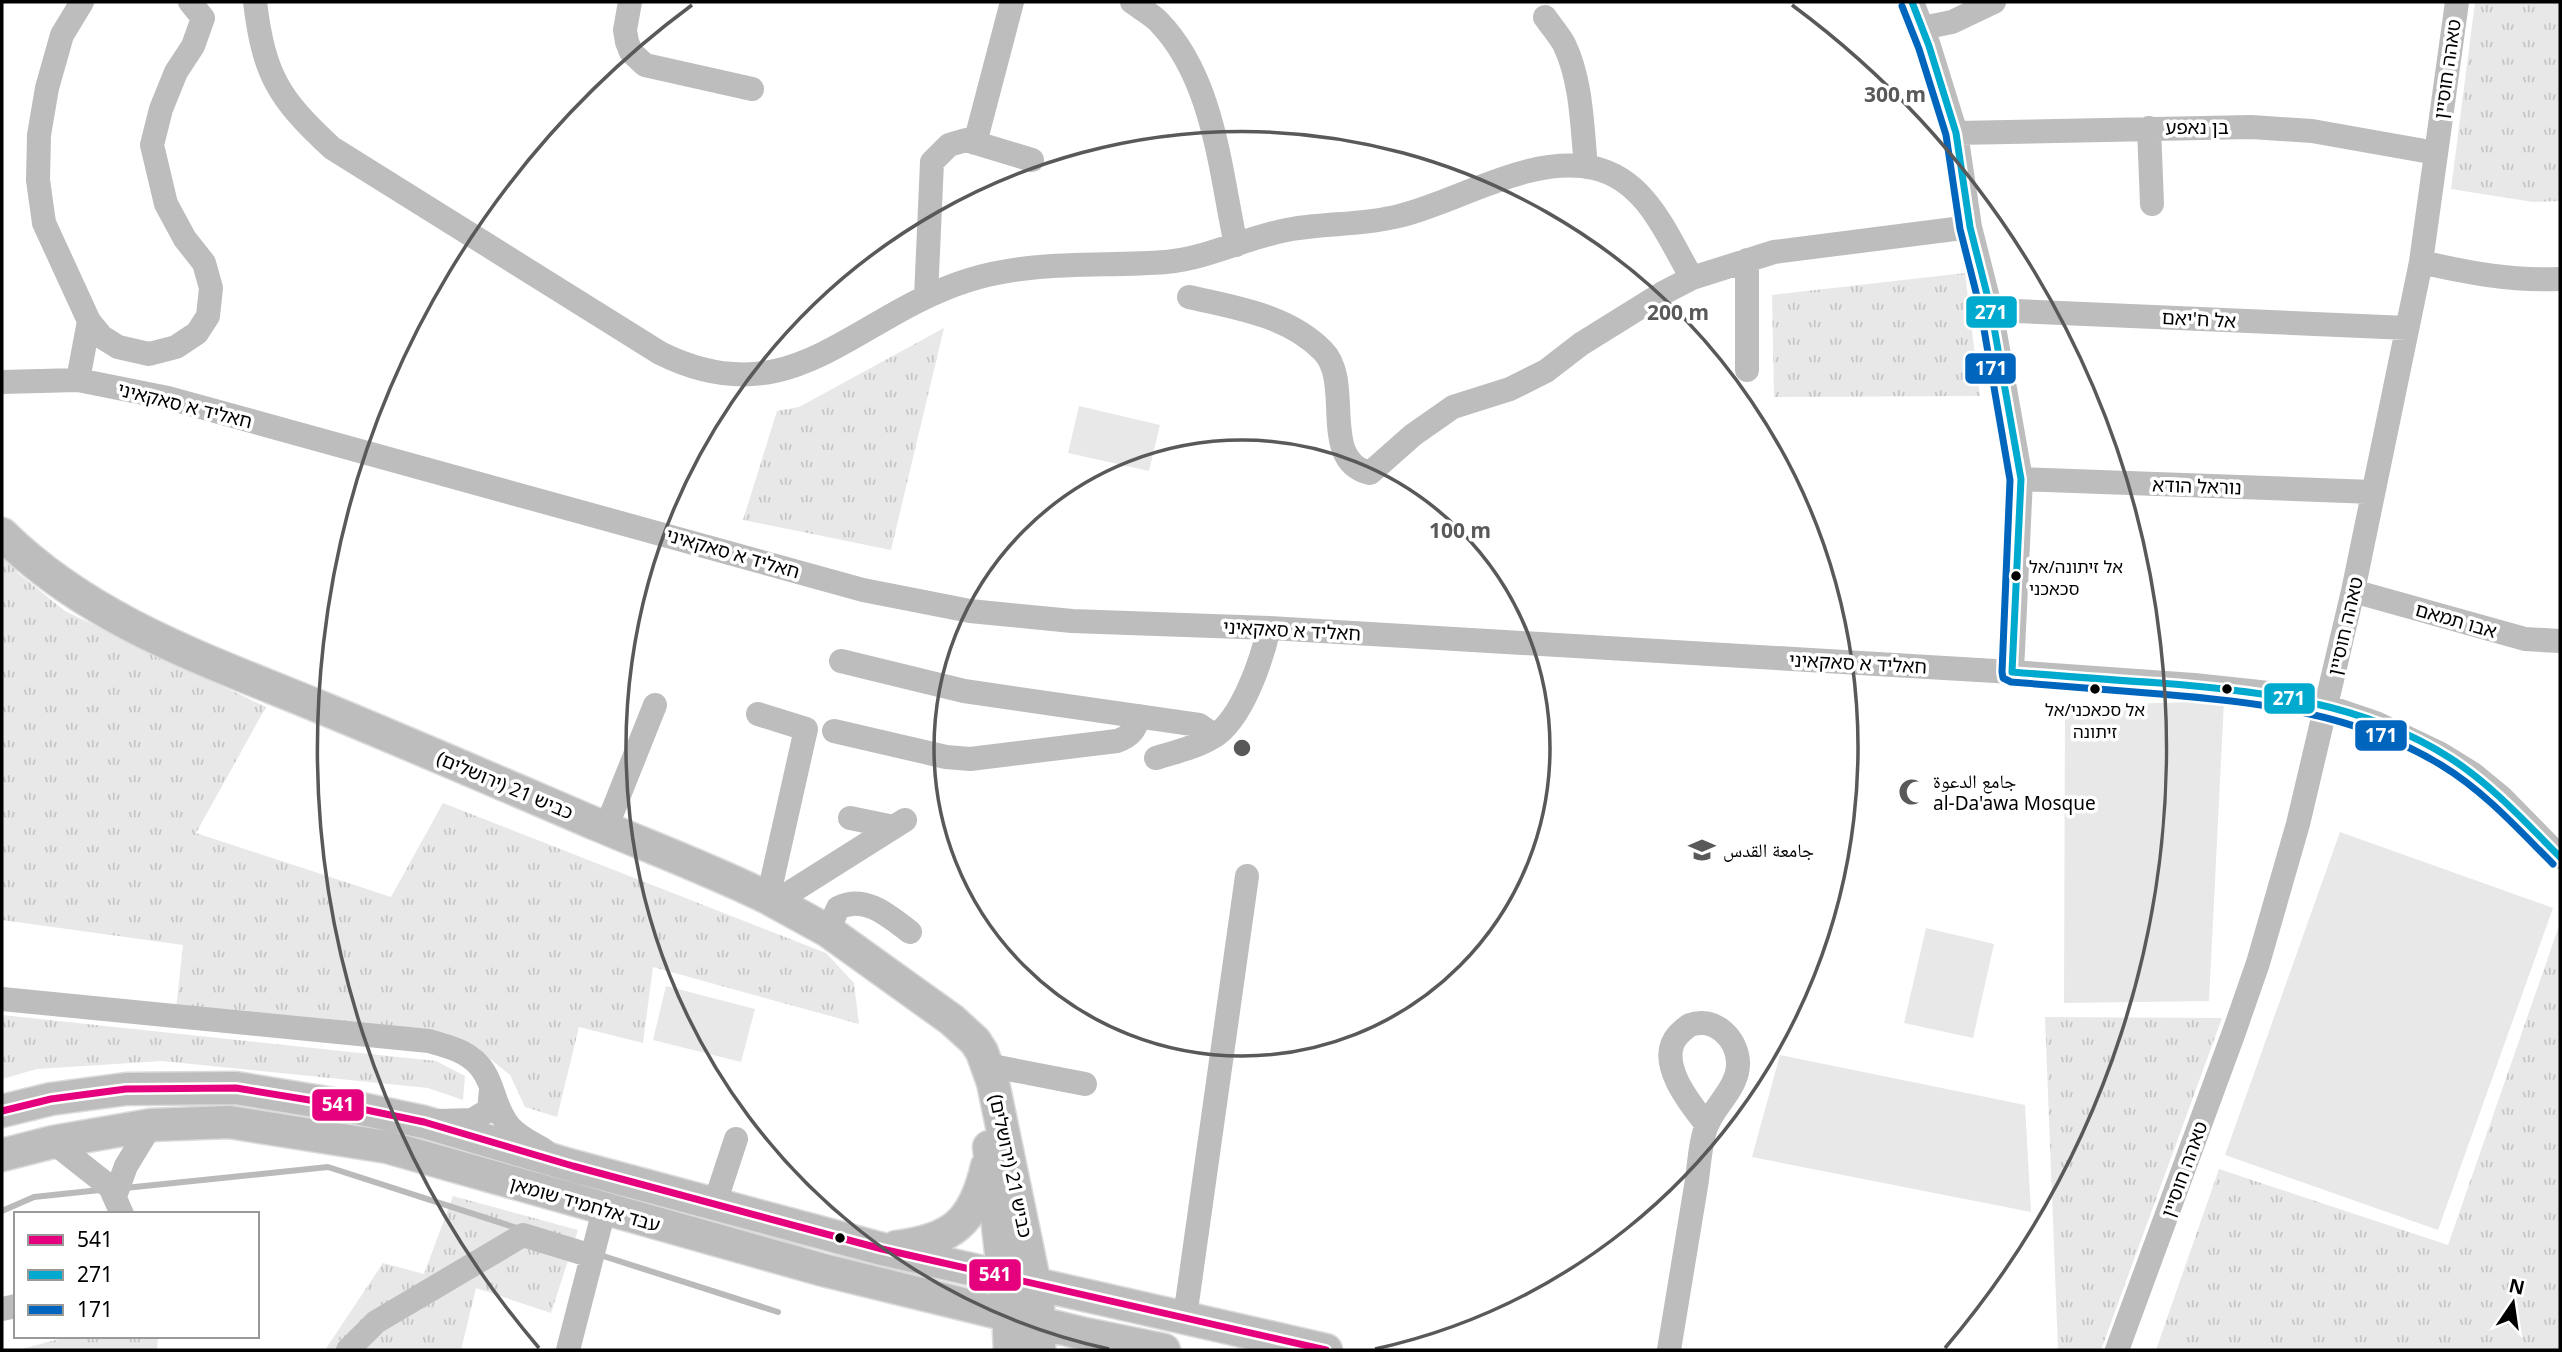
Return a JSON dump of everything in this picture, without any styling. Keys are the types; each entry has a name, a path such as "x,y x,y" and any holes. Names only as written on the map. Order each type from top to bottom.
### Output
{"main road":[{"name":"כביש 21 (ירושלים)","path":"2,534 25,556 62,584 126,624 175,648 772,900 828,931 966,1031 975,1041 987,1065 1003,1121 1035,1284 1039,1337"},
{"name":"כביש 21 (ירושלים)","path":"987,1065 990,1155 1009,1315 1010,1350"},
{"name":"עבד אלחמיד שומאן","path":"2,1111 51,1099 126,1089 236,1088 352,1107 425,1122 573,1166 882,1248 1326,1350"},
{"name":"עבד אלחמיד שומאן","path":"2,1155 52,1142 151,1125 229,1122 387,1147 823,1270 1009,1315 1039,1337 1085,1334 1164,1350"},
{"path":"882,1248 929,1241 954,1229 970,1210 979,1193 990,1155"},
{"path":"1059,1350 1085,1334"}],"street":[{"path":"82,2 62,35 47,88 39,135 38,180 44,223 89,321 102,337 118,347 149,354 176,347 197,333 208,316 211,288 204,263 185,239 166,204 152,145 160,109 176,72 193,46 203,18 190,2"},
{"path":"255,2 266,61 280,92 302,121 332,148 682,365 734,376 762,375 793,368 926,297 971,279 1056,264 1167,262 1210,254 1292,229 1396,217 1520,174 1573,164 1612,174 1639,191 1692,278"},
{"path":"630,2 625,30 627,42 631,52 645,65 752,89"},
{"path":"975,143 1012,2"},
{"path":"1132,2 1157,20 1177,45 1192,72 1213,137 1236,245"},
{"path":"1912,2 1956,133 1970,227 1991,310 2021,479 2012,672"},
{"path":"1922,28 1952,22 1994,2"},
{"name":"טאהה חוסיין","path":"2117,1350 2258,963 2298,824 2353,591 2421,262 2457,2"},
{"path":"1545,17 1570,58 1577,86 1586,167"},
{"name":"בן נאפע","path":"1956,133 2251,127 2312,131 2436,153"},
{"path":"2149,128 2152,204"},
{"path":"926,297 933,162 949,145 966,140 1032,160"},
{"path":"1189,297 1262,314 1301,332 1326,353 1334,372 1343,452 1356,470 1370,473 1413,435 1453,407 1510,388 1546,371 1581,344 1692,278 1774,252 1970,227"},
{"path":"1747,260 1747,370"},
{"path":"2421,262 2524,281 2560,279"},
{"name":"אל ח'יאם","path":"1991,310 2407,328"},
{"path":"78,380 89,321"},
{"name":"חאליד א סאקאיני","path":"2,382 78,380 181,401 863,590 970,611 1072,621 1269,628 2012,672 2278,694 2326,706 2409,737 2462,767 2501,797 2560,857"},
{"name":"נוראל הודא","path":"2021,479 2373,492"},
{"name":"אבו תמאם","path":"2353,591 2525,639 2560,641"},
{"path":"1156,758 1187,749 1215,736 1231,719 1262,659 1269,628"},
{"path":"841,661 964,691 1199,724 1215,736"},
{"path":"606,828 655,705"},
{"path":"758,713 806,729 772,900"},
{"path":"834,730 946,757 970,759 1117,741 1127,738 1135,729 1139,716"},
{"path":"772,900 899,824 849,818"},
{"path":"1185,1317 1247,876"},
{"path":"828,931 838,908 849,902 884,912 910,932"},
{"path":"2,999 429,1041 458,1049 472,1058 485,1072 497,1109 510,1128 573,1166"},
{"path":"987,1065 1085,1084"},
{"path":"425,1122 472,1120 489,1110 491,1090"},
{"path":"119,1205 126,1166 151,1125"},
{"path":"1669,1350 1707,1125"},
{"path":"715,1203 736,1139"},
{"path":"52,1142 110,1187 119,1205"},
{"path":"568,1350 604,1210"},
{"path":"348,1350 376,1322 523,1235 592,1256"}],"green space":[{"path":"2475,2 2560,2 2560,201 2533,202 2451,189"},
{"path":"1965,273 1980,396 1774,397 1772,295"},
{"path":"944,328 891,550 743,520 777,411 799,407"},
{"path":"1079,406 1160,425 1149,471 1068,453"},
{"path":"2,549 9,555 18,573 65,611 266,707 196,833 391,897 443,803 826,953 854,983 859,1024 653,967 643,1043 579,1027 557,1117 525,1107 510,1075 484,1054 446,1033 176,1009 183,945 2,920"},
{"path":"2224,701 2209,1001 2064,1003 2065,706"},
{"path":"2340,832 2553,908 2438,1230 2225,1155"},
{"path":"2560,923 2560,1350 2156,1350 2219,1169 2448,1245"},
{"path":"1926,928 1994,944 1973,1038 1904,1023"},
{"path":"666,986 755,1009 741,1062 653,1040"},
{"path":"2,1015 436,1061 465,1076 463,1100 428,1088 162,1061 37,1069 2,1079"},
{"path":"2045,1017 2222,1018 2101,1350 2058,1350"},
{"path":"1780,1055 2025,1105 2031,1212 1752,1157"},
{"path":"453,1196 578,1230 551,1313 476,1288 461,1350 325,1350 383,1263 424,1274"},
{"path":"63,1338 158,1338 157,1350 18,1350"}],"waterway":[{"path":"125,1188 328,1167 520,1229"},
{"path":"2,1211 34,1197 100,1190"},
{"path":"600,1255 778,1312"}],"transit line":[{"name":"271","path":"1912,2 1929,46 1956,133 1970,227 1991,310 2021,479 2012,672 2273,695 2310,702 2382,724 2417,739 2480,780 2508,804 2560,857"},
{"name":"171","path":"1902,6 1919,49 1946,135 1960,229 1981,312 2010,480 2003,678 2011,682 2197,697 2270,706 2341,722 2375,733 2409,747 2457,775 2500,811 2553,864"},
{"name":"541","path":"2,1111 51,1099 126,1089 236,1088 352,1107 424,1122 573,1166 882,1249 1326,1350"}],"place":[{"name":"אל זיתונה/אל סכאכני","path":"2016,576"},
{"name":"אל סכאכני/אל זיתונה","path":"2095,689"},
{"name":"جامع الدعوة al-Da'awa Mosque","path":"1912,792"},
{"name":"جامعة القدس","path":"1702,850"}]}
